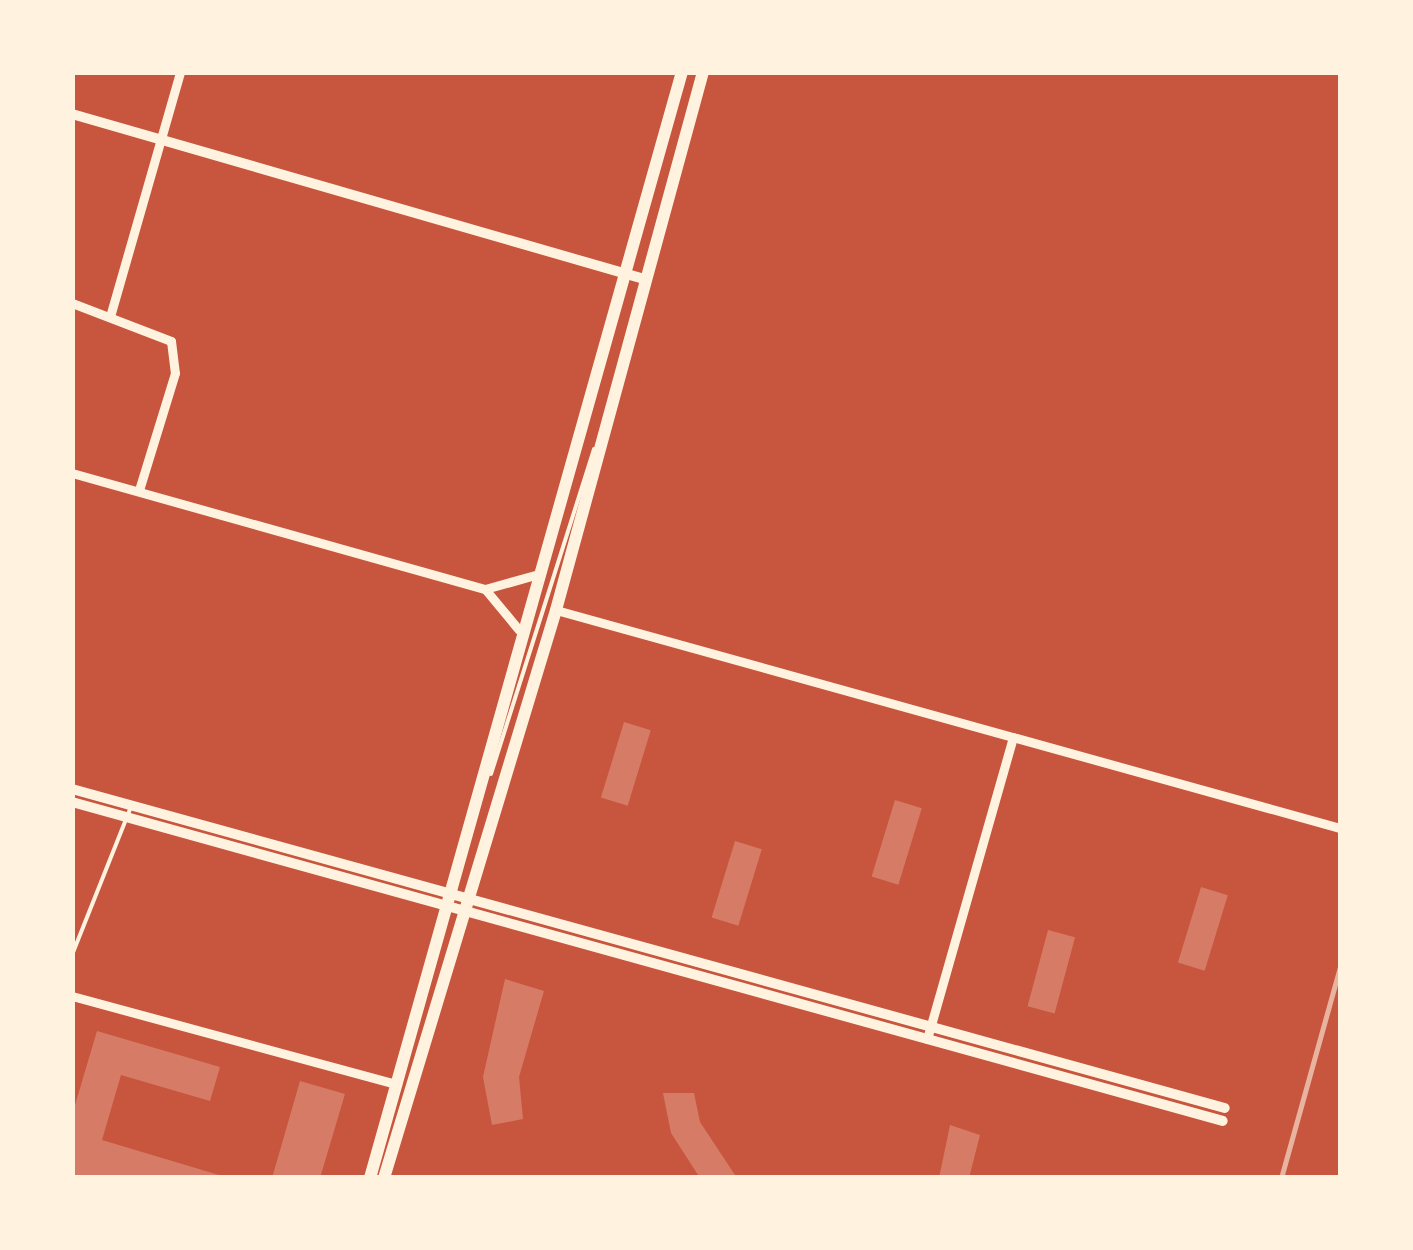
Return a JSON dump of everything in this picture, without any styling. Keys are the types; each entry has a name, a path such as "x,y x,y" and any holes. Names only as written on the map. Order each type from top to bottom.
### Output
{"main road":[{"path":"384,1178 456,902 519,630 682,72"},
{"path":"370,1178 456,902 556,610 600,433 702,72"}],"street":[{"path":"111,313 180,72"},
{"path":"72,114 644,278"},
{"path":"72,303 111,313 171,341 176,354 139,490"},
{"path":"72,473 485,589 535,575"},
{"path":"485,589 519,630"},
{"path":"556,610 1340,828"},
{"path":"928,1033 1014,738"},
{"path":"72,789 129,812"},
{"path":"72,802 129,812 456,902 928,1033 1223,1121"},
{"path":"72,996 397,1084"},
{"path":"928,1033 1225,1108"}],"lane":[{"path":"492,774 600,433"},
{"path":"72,955 129,812"}],"building":[{"path":"624,722 651,730 628,806 601,798"},
{"path":"895,800 922,808 898,885 872,877"},
{"path":"735,841 762,849 738,926 712,918"},
{"path":"1201,887 1228,895 1205,971 1178,963"},
{"path":"1048,930 1075,937 1055,1014 1028,1006"},
{"path":"505,979 544,991 519,1077 523,1119 492,1125 483,1077"},
{"path":"97,1031 220,1067 210,1101 121,1075 102,1140 229,1178 72,1178 72,1115"},
{"path":"300,1081 345,1094 320,1178 272,1178"},
{"path":"663,1093 694,1093 700,1122 737,1178 700,1178 671,1133"},
{"path":"950,1125 980,1135 969,1178 939,1178"}],"railway":[{"path":"1281,1178 1340,967"}]}
